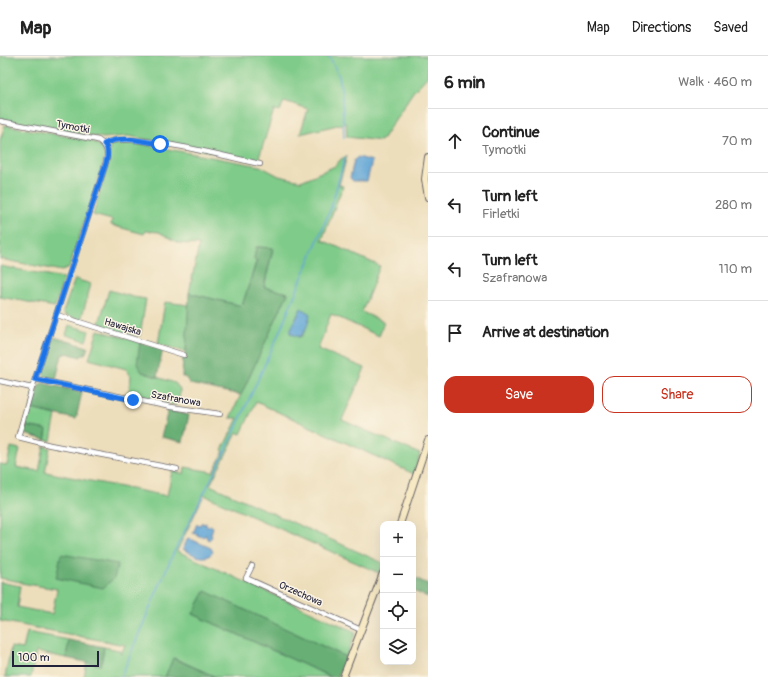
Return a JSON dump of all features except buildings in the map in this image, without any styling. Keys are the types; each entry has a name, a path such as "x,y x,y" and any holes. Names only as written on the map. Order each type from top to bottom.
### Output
{"street":[{"name":"Tymotki","path":"0,121 98,140 104,144"},
{"path":"177,469 50,445 18,436 32,388 103,172 107,157 106,146 104,144 114,140 127,140 160,144 260,164"},
{"path":"428,157 428,197"},
{"name":"Hawajska","path":"57,314 184,355"},
{"name":"Szafranowa","path":"35,379 171,407 220,414"},
{"path":"0,382 32,388"},
{"path":"401,521 428,440"},
{"name":"Orzechowa","path":"252,566 246,578 361,630"},
{"path":"343,677 380,582"}],"green space":[{"path":"0,56 428,56 428,76 413,92 381,141 347,137 346,123 300,134 308,109 284,101 280,111 274,110 258,161 128,136 103,138 0,119"},
{"path":"5,125 92,141 99,145 103,151 105,157 69,268 62,271 0,259 0,140"},
{"path":"130,142 260,166 279,176 301,181 335,166 341,159 347,156 339,185 343,186 322,240 380,266 362,312 384,322 379,336 331,314 318,349 365,368 342,420 420,454 414,474 256,402 241,434 237,433 210,485 380,562 379,573 204,495 177,551 356,632 346,657 205,592 193,614 331,677 216,677 174,658 165,677 84,677 87,662 101,664 104,647 119,650 121,654 125,645 0,621 0,582 20,586 17,607 52,614 57,589 0,578 0,464 7,465 11,447 20,449 16,467 39,471 44,446 50,448 45,472 167,496 172,471 184,474 185,467 213,472 238,418 230,418 288,293 264,288 273,248 257,247 254,259 257,259 242,306 189,293 199,245 178,243 159,232 146,231 144,234 111,225 112,220 93,215 109,161 110,146 113,143","holes":["298,314 309,320 302,336 299,337 290,333"]},
{"path":"256,247 273,248 264,287 288,293 241,395 190,384 185,377 182,377 183,356 186,352 189,293 242,306 257,260 254,260"},
{"path":"0,266 64,278 55,307 0,297"},
{"path":"75,279 91,284 81,320 65,315 63,312"},
{"path":"109,290 146,299 140,336 113,331 99,323"},
{"path":"165,302 189,305 186,352 158,344"},
{"path":"69,325 89,331 86,341 66,335"},
{"path":"98,330 140,342 142,372 175,383 180,389 179,403 176,405 125,394 129,391 131,376 126,369 89,359"},
{"path":"54,337 88,347 86,353 80,357 67,353 62,355 56,379 44,376 43,373"},
{"path":"140,342 163,349 157,377 142,372 137,364"},
{"path":"42,383 82,392 76,419 31,409 39,385"},
{"path":"31,409 56,415 51,441 45,440 47,430 26,426"},
{"path":"168,410 189,415 183,442 161,437"},
{"path":"26,426 47,430 45,440 25,434"},
{"path":"61,554 118,564 114,578 103,588 56,578"},
{"path":"416,578 428,584 428,597 416,592"},
{"path":"205,591 346,657 338,677 331,677 193,614"},
{"path":"27,632 69,640 66,658 36,652 31,677 5,677 11,647 23,649"},
{"path":"69,640 104,647 101,665 66,658"},
{"path":"173,658 216,677 165,677"}],"water":[{"path":"358,157 372,161 367,181 353,181 350,178 354,160"},
{"path":"301,308 310,314 305,330 299,337 290,332"},
{"path":"202,522 203,524 206,523 206,526 208,527 210,525 213,527 211,534 212,537 209,540 207,539 206,535 203,537 196,535 198,533 193,533 197,524 200,525"},
{"path":"188,538 211,548 213,552 207,557 199,557 183,549"}],"waterway":[{"path":"329,56 339,76 342,95 344,138"},
{"path":"121,677 173,554 226,450 279,333 331,208 345,157"}],"route":[{"path":"133,400 35,379 103,172 107,157 106,146 104,144 114,140 127,140 160,144"}]}
